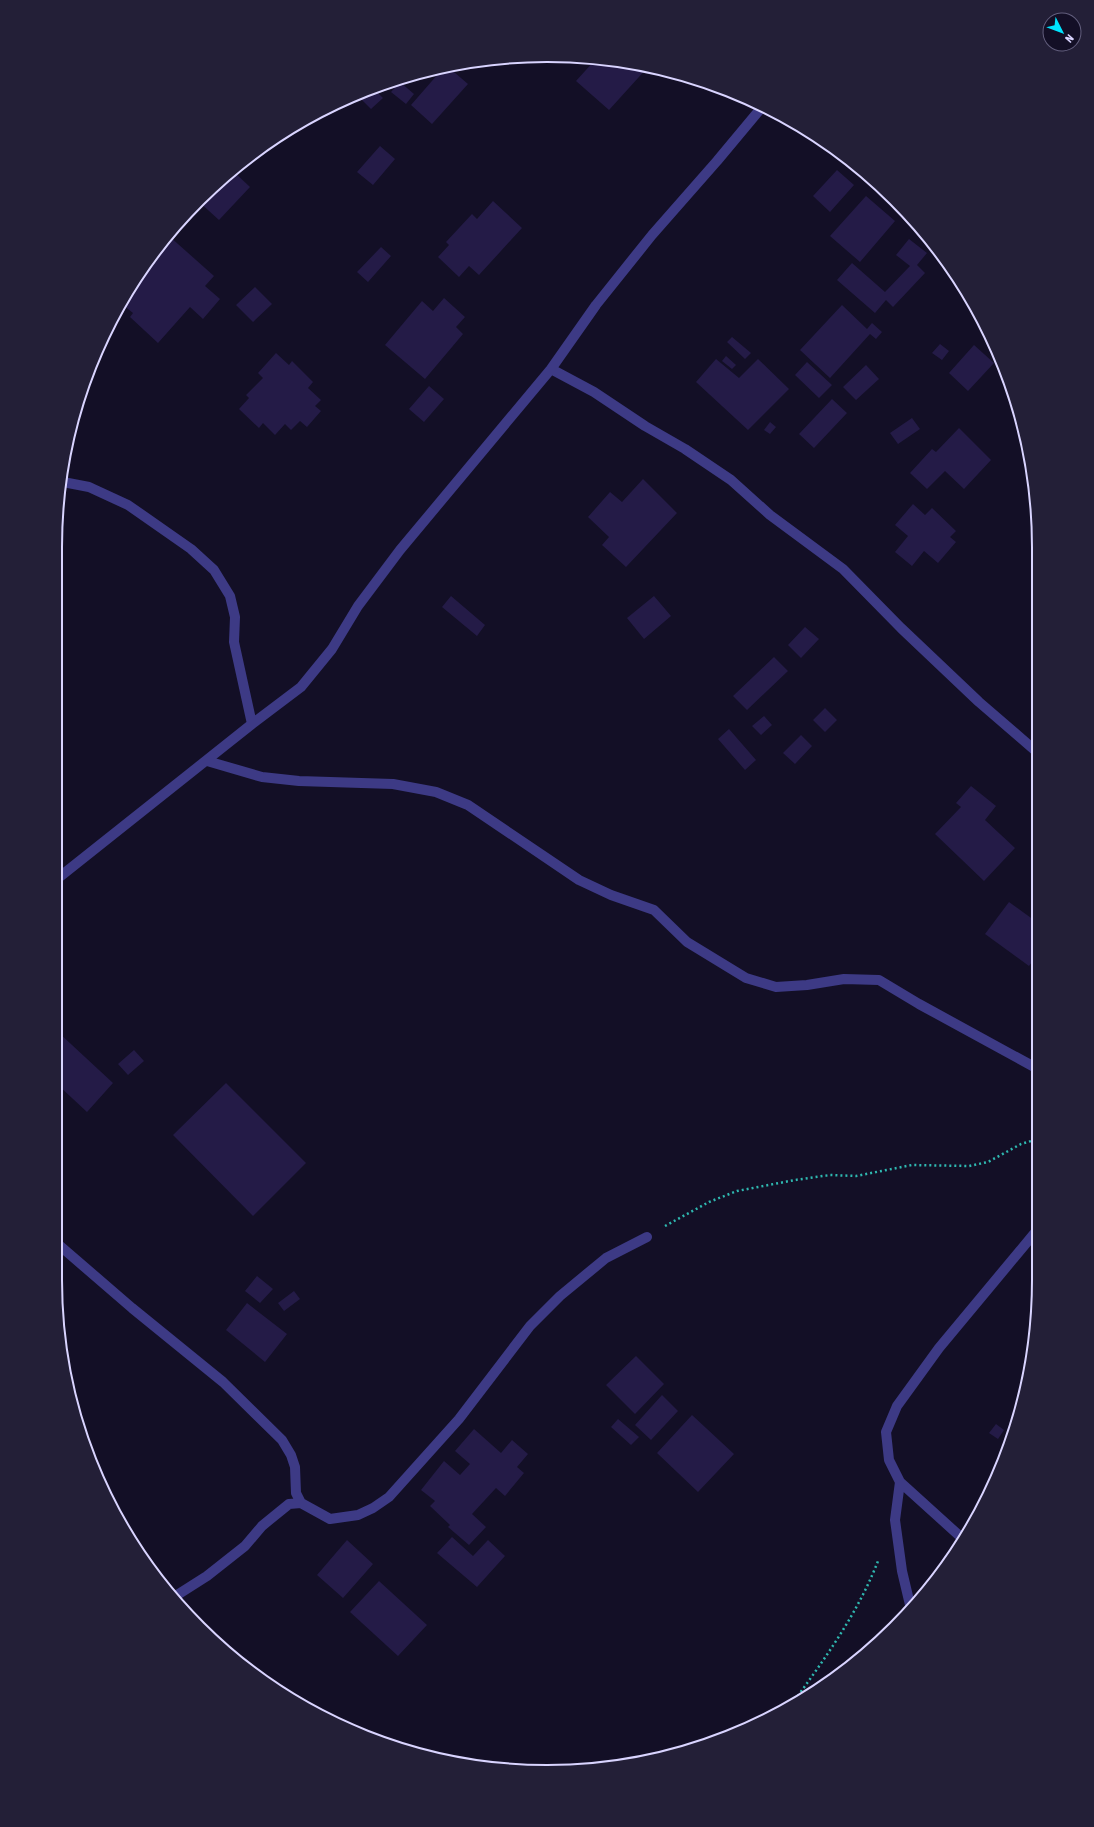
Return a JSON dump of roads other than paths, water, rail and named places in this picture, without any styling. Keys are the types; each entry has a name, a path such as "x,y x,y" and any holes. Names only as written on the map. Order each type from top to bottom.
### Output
{"street":[{"path":"62,876 252,724 301,687 332,650 358,606 400,550 552,369 600,300 652,235 759,111"},
{"path":"552,369 594,392 645,426 685,449 731,480 770,515 843,569 901,628 979,702 1032,748"},
{"path":"66,483 90,487 128,505 191,549 214,570 230,596 235,617 234,642 252,724"},
{"path":"207,761 262,777 299,781 392,784 436,792 468,804 578,880 611,895 654,910 687,942 746,978 776,987 807,985 844,979 879,980 1032,1067"},
{"path":"959,1535 900,1482 889,1460 886,1432 897,1406 939,1348 1032,1236"},
{"path":"178,1595 206,1576 245,1546 262,1526 289,1504 301,1503 330,1519 358,1515 373,1508 389,1497 459,1418 530,1326 560,1296 606,1258 647,1237"},
{"path":"62,1248 132,1308 223,1382 282,1440 291,1455 295,1468 296,1493 301,1503"},
{"path":"900,1482 895,1520 902,1571 909,1603"}]}
